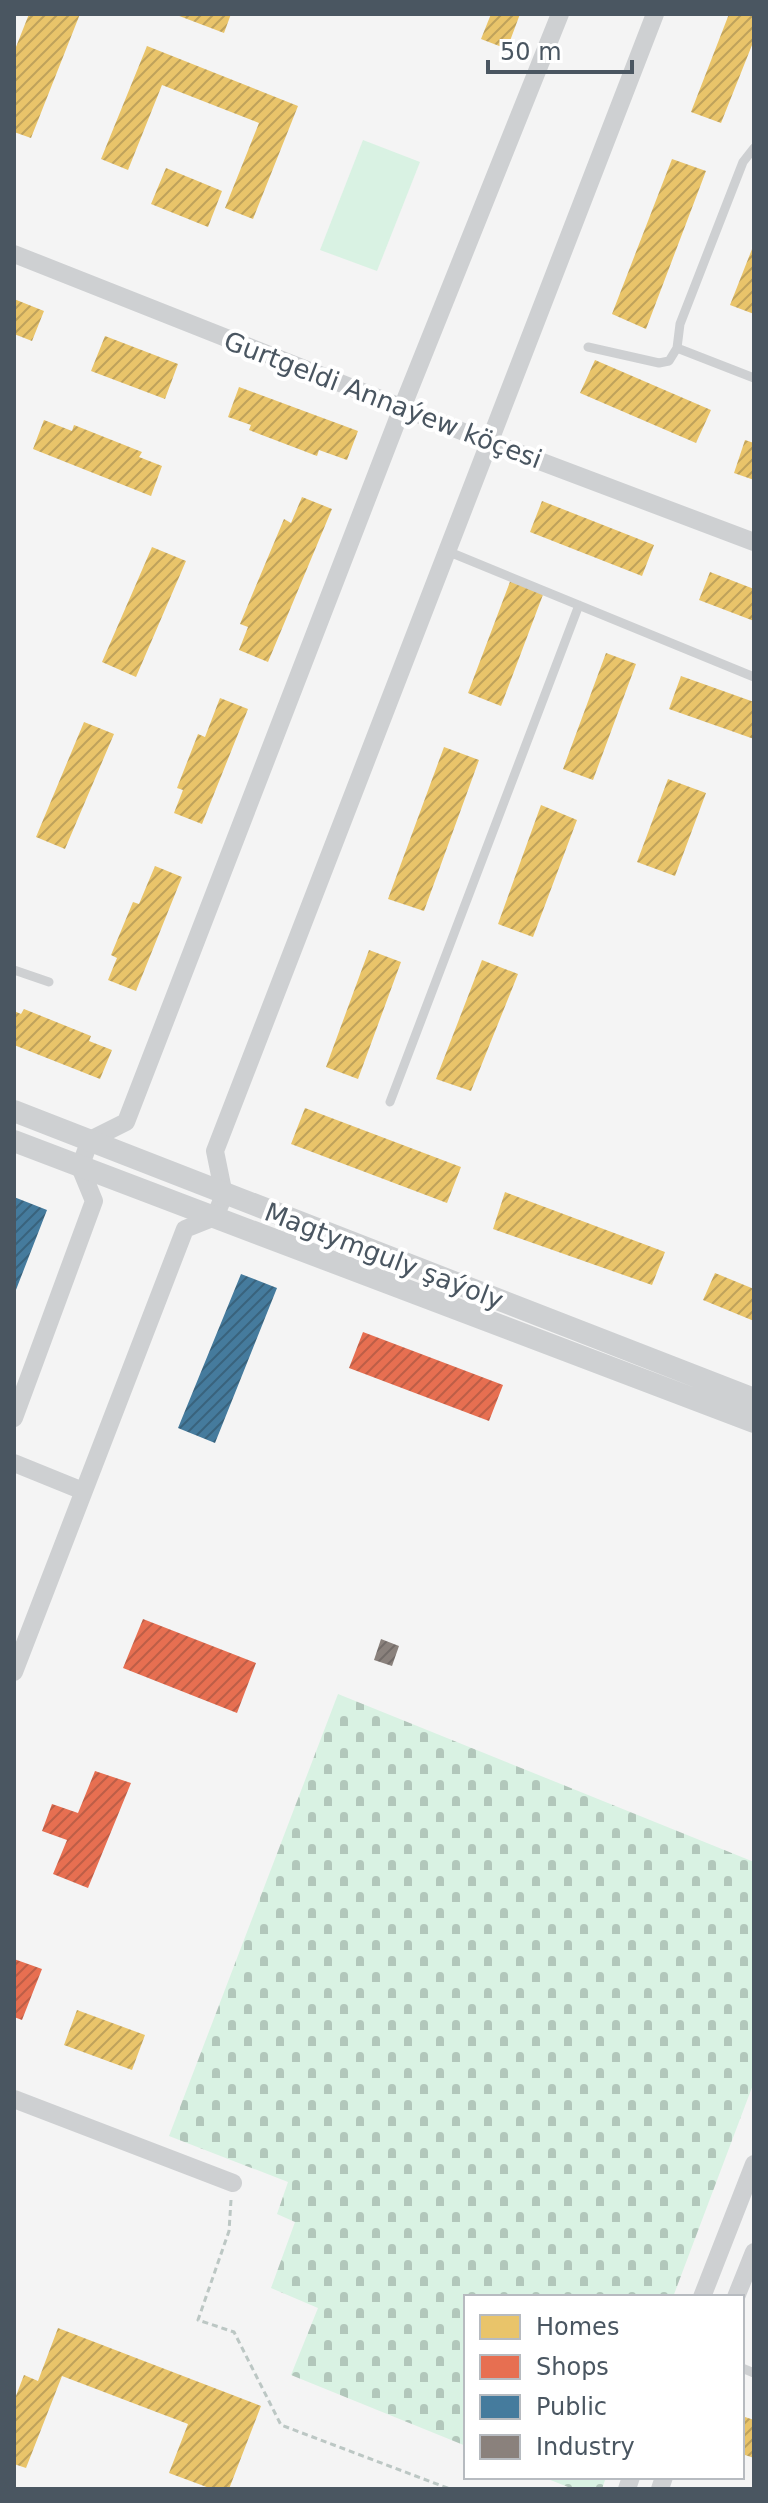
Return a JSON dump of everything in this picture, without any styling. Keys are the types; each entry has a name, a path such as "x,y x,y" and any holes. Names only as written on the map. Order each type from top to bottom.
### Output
{"street":[{"path":"14,1418 94,1201 80,1167 90,1140 126,1122 402,408 560,14"},
{"path":"14,1672 185,1229 215,1217 224,1195 215,1151 655,14"},
{"name":"Gurtgeldi Annaýew köçesi","path":"14,254 489,442 754,542"},
{"name":"Magtymguly şaýoly","path":"14,1111 754,1399"},
{"name":"Magtymguly şaýoly","path":"14,1141 754,1422"},
{"path":"14,1463 83,1491"},
{"path":"14,2099 233,2183"},
{"path":"703,2295 754,2164"},
{"path":"737,2295 754,2252"}],"lane":[{"path":"588,347 659,363 669,361 677,348 680,324 743,162 754,148"},
{"path":"677,348 754,378"},
{"path":"447,551 754,677"},
{"path":"390,1102 579,605"},
{"path":"14,970 49,982"}],"path":[{"path":"233,2183 229,2231 198,2320 234,2332 281,2425 450,2489"}],"green space":[{"path":"363,140 420,162 377,271 320,250"},
{"path":"338,1694 754,1862 754,2082 674,2295 464,2295 464,2445 291,2375 318,2308 271,2288 295,2222 277,2214 288,2182 169,2136"},
{"path":"548,2479 605,2479 602,2489 573,2489"}],"building: Homes":[{"path":"29,14 80,14 31,138 14,132 14,52"},
{"path":"174,14 231,14 224,33"},
{"path":"491,14 520,14 507,49 481,39"},
{"path":"729,14 754,14 754,40 721,123 691,112"},
{"path":"147,46 298,106 253,219 225,208 259,123 162,85 128,170 101,159"},
{"path":"672,159 706,171 646,329 612,314"},
{"path":"166,168 222,191 208,227 151,204"},
{"path":"754,244 754,314 730,305"},
{"path":"14,299 44,311 32,341 14,334"},
{"path":"105,336 178,364 165,399 91,371"},
{"path":"595,360 711,410 696,443 580,393"},
{"path":"239,387 358,431 347,460 319,450 317,456 249,430 251,425 228,417"},
{"path":"44,420 72,431 74,425 142,452 139,457 162,466 151,496 33,449"},
{"path":"745,440 754,443 754,480 734,473"},
{"path":"302,497 332,509 268,662 239,650 248,627 240,624 284,519 291,523"},
{"path":"542,501 654,545 642,576 530,532"},
{"path":"152,547 186,561 136,677 102,662"},
{"path":"710,572 754,589 754,621 699,600"},
{"path":"511,579 544,592 501,706 468,693"},
{"path":"606,653 636,664 593,780 563,769"},
{"path":"681,676 754,702 754,739 669,709"},
{"path":"220,698 248,709 202,824 174,813 183,790 177,788 198,734 205,737"},
{"path":"84,722 114,734 65,849 36,837"},
{"path":"444,747 479,760 424,911 388,899"},
{"path":"668,779 706,793 675,876 637,862"},
{"path":"541,805 577,820 533,937 498,924"},
{"path":"155,866 182,877 136,991 108,980 117,958 111,955 133,902 139,904"},
{"path":"369,950 401,962 358,1079 326,1067"},
{"path":"482,960 518,974 471,1091 436,1079"},
{"path":"24,1009 91,1036 89,1041 112,1050 100,1079 14,1045 14,1011 21,1014"},
{"path":"305,1108 461,1167 447,1203 291,1144"},
{"path":"505,1192 665,1252 652,1285 493,1229"},
{"path":"715,1273 754,1289 754,1321 703,1300"},
{"path":"77,2010 145,2035 132,2070 64,2045"},
{"path":"58,2328 261,2406 229,2489 212,2489 169,2473 188,2424 62,2376 26,2468 14,2464 14,2401 24,2375 38,2381"},
{"path":"744,2417 754,2420 754,2458 744,2455"}],"building: Shops":[{"path":"363,1332 503,1385 489,1421 349,1368"},
{"path":"143,1619 256,1663 237,1713 123,1668"},
{"path":"95,1771 131,1783 88,1888 53,1874 67,1840 42,1831 52,1804 78,1813"},
{"path":"14,1959 42,1969 22,2020 14,2017"}],"building: Public":[{"path":"14,1197 47,1210 14,1295"},
{"path":"241,1274 277,1288 215,1443 178,1428"}],"building: Industry":[{"path":"381,1639 399,1646 392,1666 374,1660"}]}
